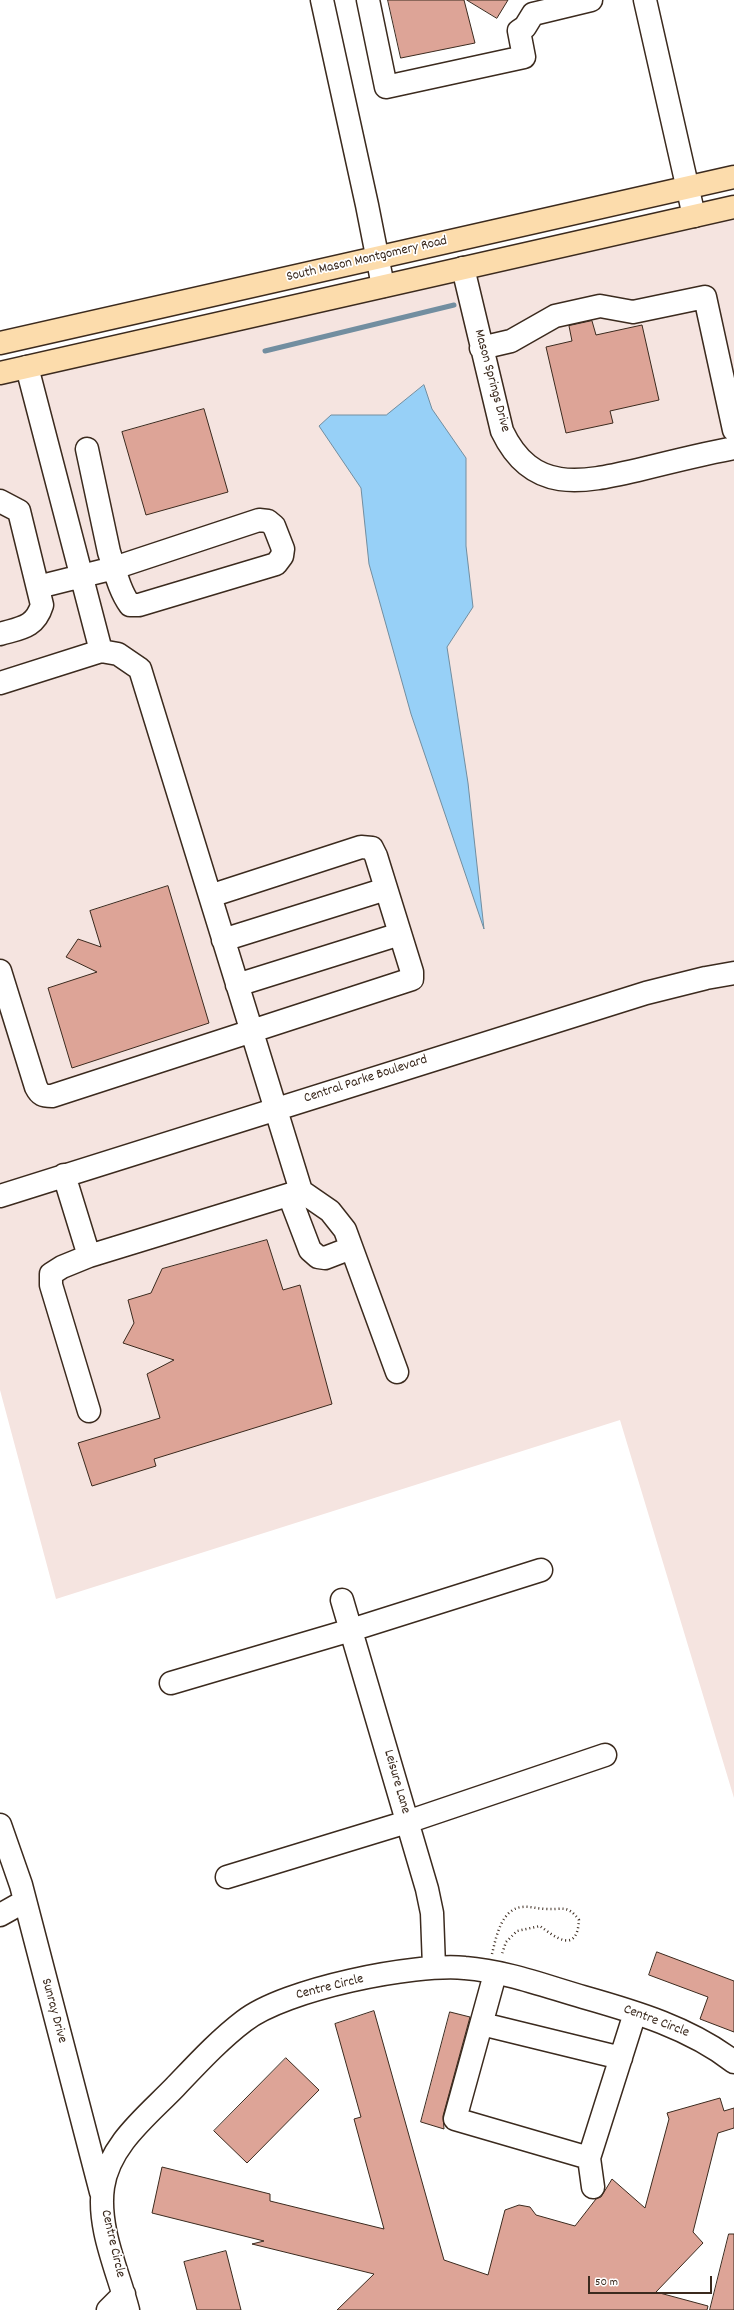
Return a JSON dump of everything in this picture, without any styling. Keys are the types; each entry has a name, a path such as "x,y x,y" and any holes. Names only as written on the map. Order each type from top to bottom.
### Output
{"main road":[{"name":"South Mason Montgomery Road","path":"0,343 734,176"},
{"name":"South Mason Montgomery Road","path":"0,373 734,207"}],"street":[{"path":"322,0 383,286"},
{"path":"368,0 386,87 524,57 519,31 526,27 533,14 591,0"},
{"path":"645,0 694,216"},
{"name":"Mason Springs Drive","path":"463,268 492,394 508,442 524,463 546,476 571,481 597,479 734,448"},
{"path":"481,348 511,341 555,316 600,306 633,312 705,297 734,430"},
{"path":"27,367 101,651"},
{"path":"38,587 114,568 259,520 268,520 274,526 283,549 282,556 276,564 139,606 130,605 124,597 114,568 87,450"},
{"path":"0,501 19,511 42,605 39,616 31,624 0,634"},
{"path":"0,683 101,651 118,654 140,669 275,1109 310,1250 318,1257 325,1258 351,1248"},
{"path":"0,971 36,1087 39,1093 44,1096 52,1096 251,1030 412,979 412,972 372,848 362,847 210,896"},
{"path":"223,940 386,889"},
{"path":"237,986 400,934"},
{"name":"Central Parke Boulevard","path":"0,1196 646,993 706,978 734,973"},
{"path":"64,1175 89,1256"},
{"path":"90,1411 51,1285 51,1274 62,1267 89,1256 295,1193 330,1211 345,1230 397,1372"},
{"path":"171,1683 351,1630 541,1570"},
{"name":"Leisure Lane","path":"342,1600 427,1889 432,1913 434,1967"},
{"path":"227,1877 407,1822 605,1755"},
{"name":"Sunray Drive","path":"0,1825 21,1885 102,2198"},
{"path":"0,1915 24,1901"},
{"path":"492,1966 482,2024 455,2119 589,2158"},
{"name":"Centre Circle","path":"126,2302 104,2221 102,2198 110,2163 130,2133 208,2054 244,2021 275,2003 298,1995 406,1970 434,1967 466,1968 492,1966 668,2024 701,2040 734,2062"},
{"path":"594,2187 589,2158 635,2013"},
{"path":"482,2024 621,2058"},
{"path":"108,2310 126,2302"}],"path":[{"path":"520,1907 547,1909 565,1908 573,1913 579,1920 578,1929 574,1937 564,1941 556,1939 540,1926 529,1927 517,1931 509,1937 503,1955 492,1966 498,1928 507,1915 520,1907"}],"shaded area":[{"path":"734,207 734,1798 620,1420 56,1599 0,1390 0,373"}],"water":[{"path":"424,385 432,409 466,458 466,546 473,607 447,647 468,783 484,929 411,714 369,564 361,488 319,426 331,415 386,415"}],"building":[{"path":"388,0 464,0 475,43 401,58"},
{"path":"467,0 508,0 497,18"},
{"path":"592,321 596,335 642,325 659,400 610,411 613,423 566,433 546,347 572,341 569,326"},
{"path":"204,409 228,492 146,515 122,432"},
{"path":"168,886 209,1023 72,1068 48,988 97,972 66,957 78,939 101,947 90,911"},
{"path":"267,1240 283,1290 300,1285 332,1404 154,1459 156,1466 92,1486 78,1443 160,1418 147,1374 174,1360 123,1343 134,1323 128,1300 151,1293 162,1269"},
{"path":"657,1952 734,1981 734,2032 700,2019 708,1997 649,1975"},
{"path":"374,2011 444,2260 488,2275 505,2210 519,2205 530,2207 536,2215 575,2226 596,2199 601,2197 612,2179 645,2208 669,2119 667,2113 720,2098 724,2111 734,2108 734,2128 718,2133 693,2232 703,2243 656,2292 708,2306 707,2310 337,2310 374,2274 252,2244 264,2241 152,2213 162,2167 270,2194 270,2201 384,2229 354,2119 361,2117 335,2024"},
{"path":"450,2012 470,2017 443,2116 444,2129 421,2122"},
{"path":"286,2058 319,2090 247,2163 214,2131"},
{"path":"729,2234 734,2234 734,2310 710,2310"},
{"path":"226,2251 241,2310 197,2310 184,2262"}],"waterway":[{"path":"265,351 454,305"}]}
